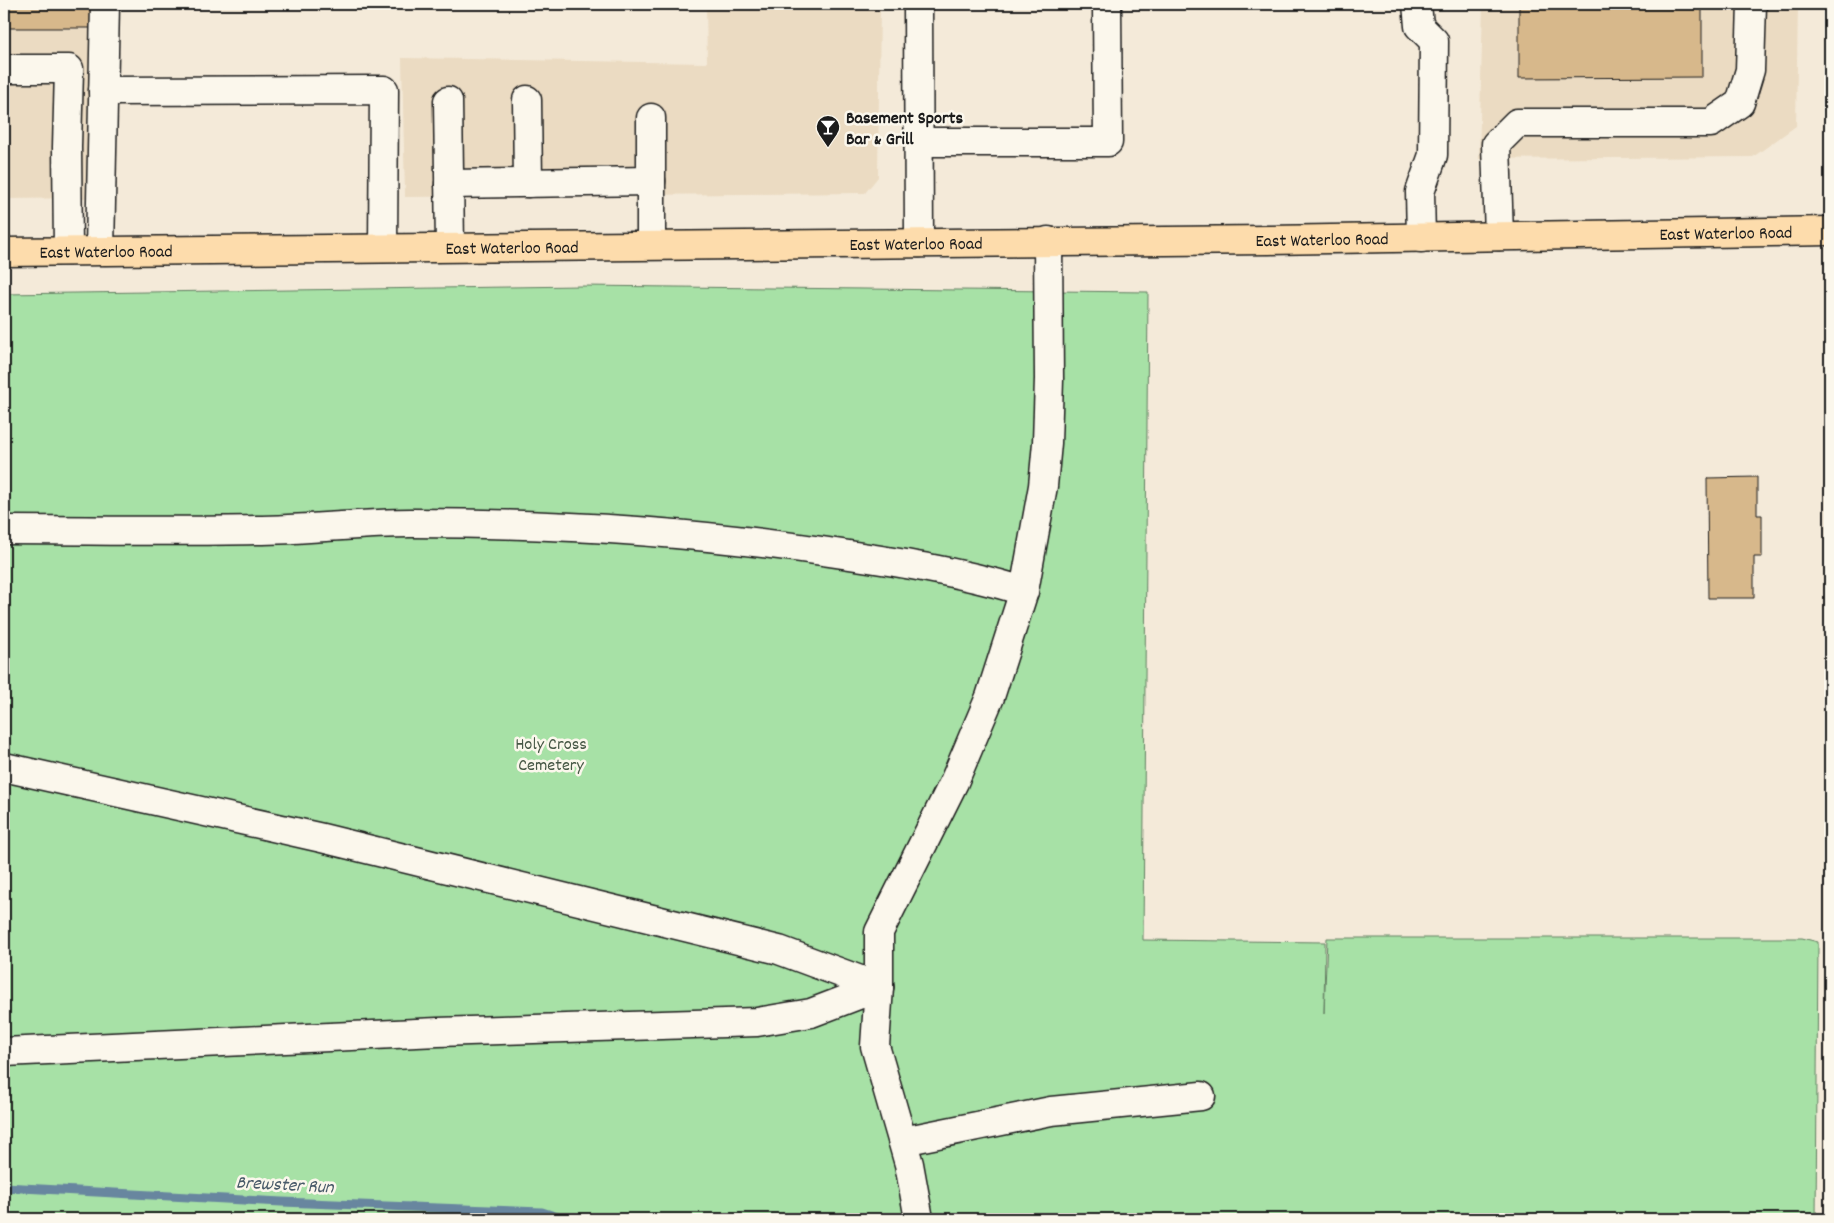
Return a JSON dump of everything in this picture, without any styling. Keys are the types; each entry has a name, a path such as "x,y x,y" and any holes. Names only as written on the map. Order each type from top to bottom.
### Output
{"main road":[{"name":"East Waterloo Road","path":"4,252 1421,238 1830,231"}],"street":[{"path":"100,250 105,4"},
{"path":"918,4 919,243"},
{"path":"919,142 1108,142 1107,4"},
{"path":"1417,4 1418,26 1434,41 1433,155 1420,192 1421,238"},
{"path":"1499,236 1496,144 1517,123 1711,123 1740,103 1750,70 1752,4"},
{"path":"4,69 69,69 66,146 68,251"},
{"path":"103,91 384,90 383,248"},
{"path":"527,100 528,183"},
{"path":"448,101 450,247"},
{"path":"651,118 652,245"},
{"path":"449,184 651,181"},
{"path":"918,1219 914,1185 875,1046 879,987 878,932 954,782 990,697 1024,591 1043,486 1047,443 1049,379 1048,241"},
{"path":"4,530 258,530 409,523 529,525 677,534 762,542 977,576 1024,591"},
{"path":"4,767 322,838 779,950 879,987"},
{"path":"4,1052 428,1032 757,1022 811,1013 879,987"},
{"path":"903,1141 1051,1112 1201,1096"}],"shaded area":[{"path":"4,4 93,4 91,198 4,199"},
{"path":"706,4 880,4 878,177 865,193 405,197 402,58 707,63"},
{"path":"1483,4 1798,4 1796,126 1753,157 1479,159"}],"green space":[{"name":"Holy Cross Cemetery","path":"582,286 1148,292 1143,940 1325,942 1324,1014 1327,938 1802,938 1818,942 1816,1219 4,1219 4,294"}],"building":[{"path":"4,4 91,4 91,28 4,28"},
{"path":"1519,4 1702,4 1702,77 1519,78"},
{"path":"1757,477 1757,515 1762,515 1762,557 1754,557 1754,598 1708,598 1707,478"}],"waterway":[{"name":"Brewster Run","path":"4,1187 282,1202 542,1212 564,1219"}],"place":[{"name":"Basement Sports Bar & Grill","path":"828,148"}]}
